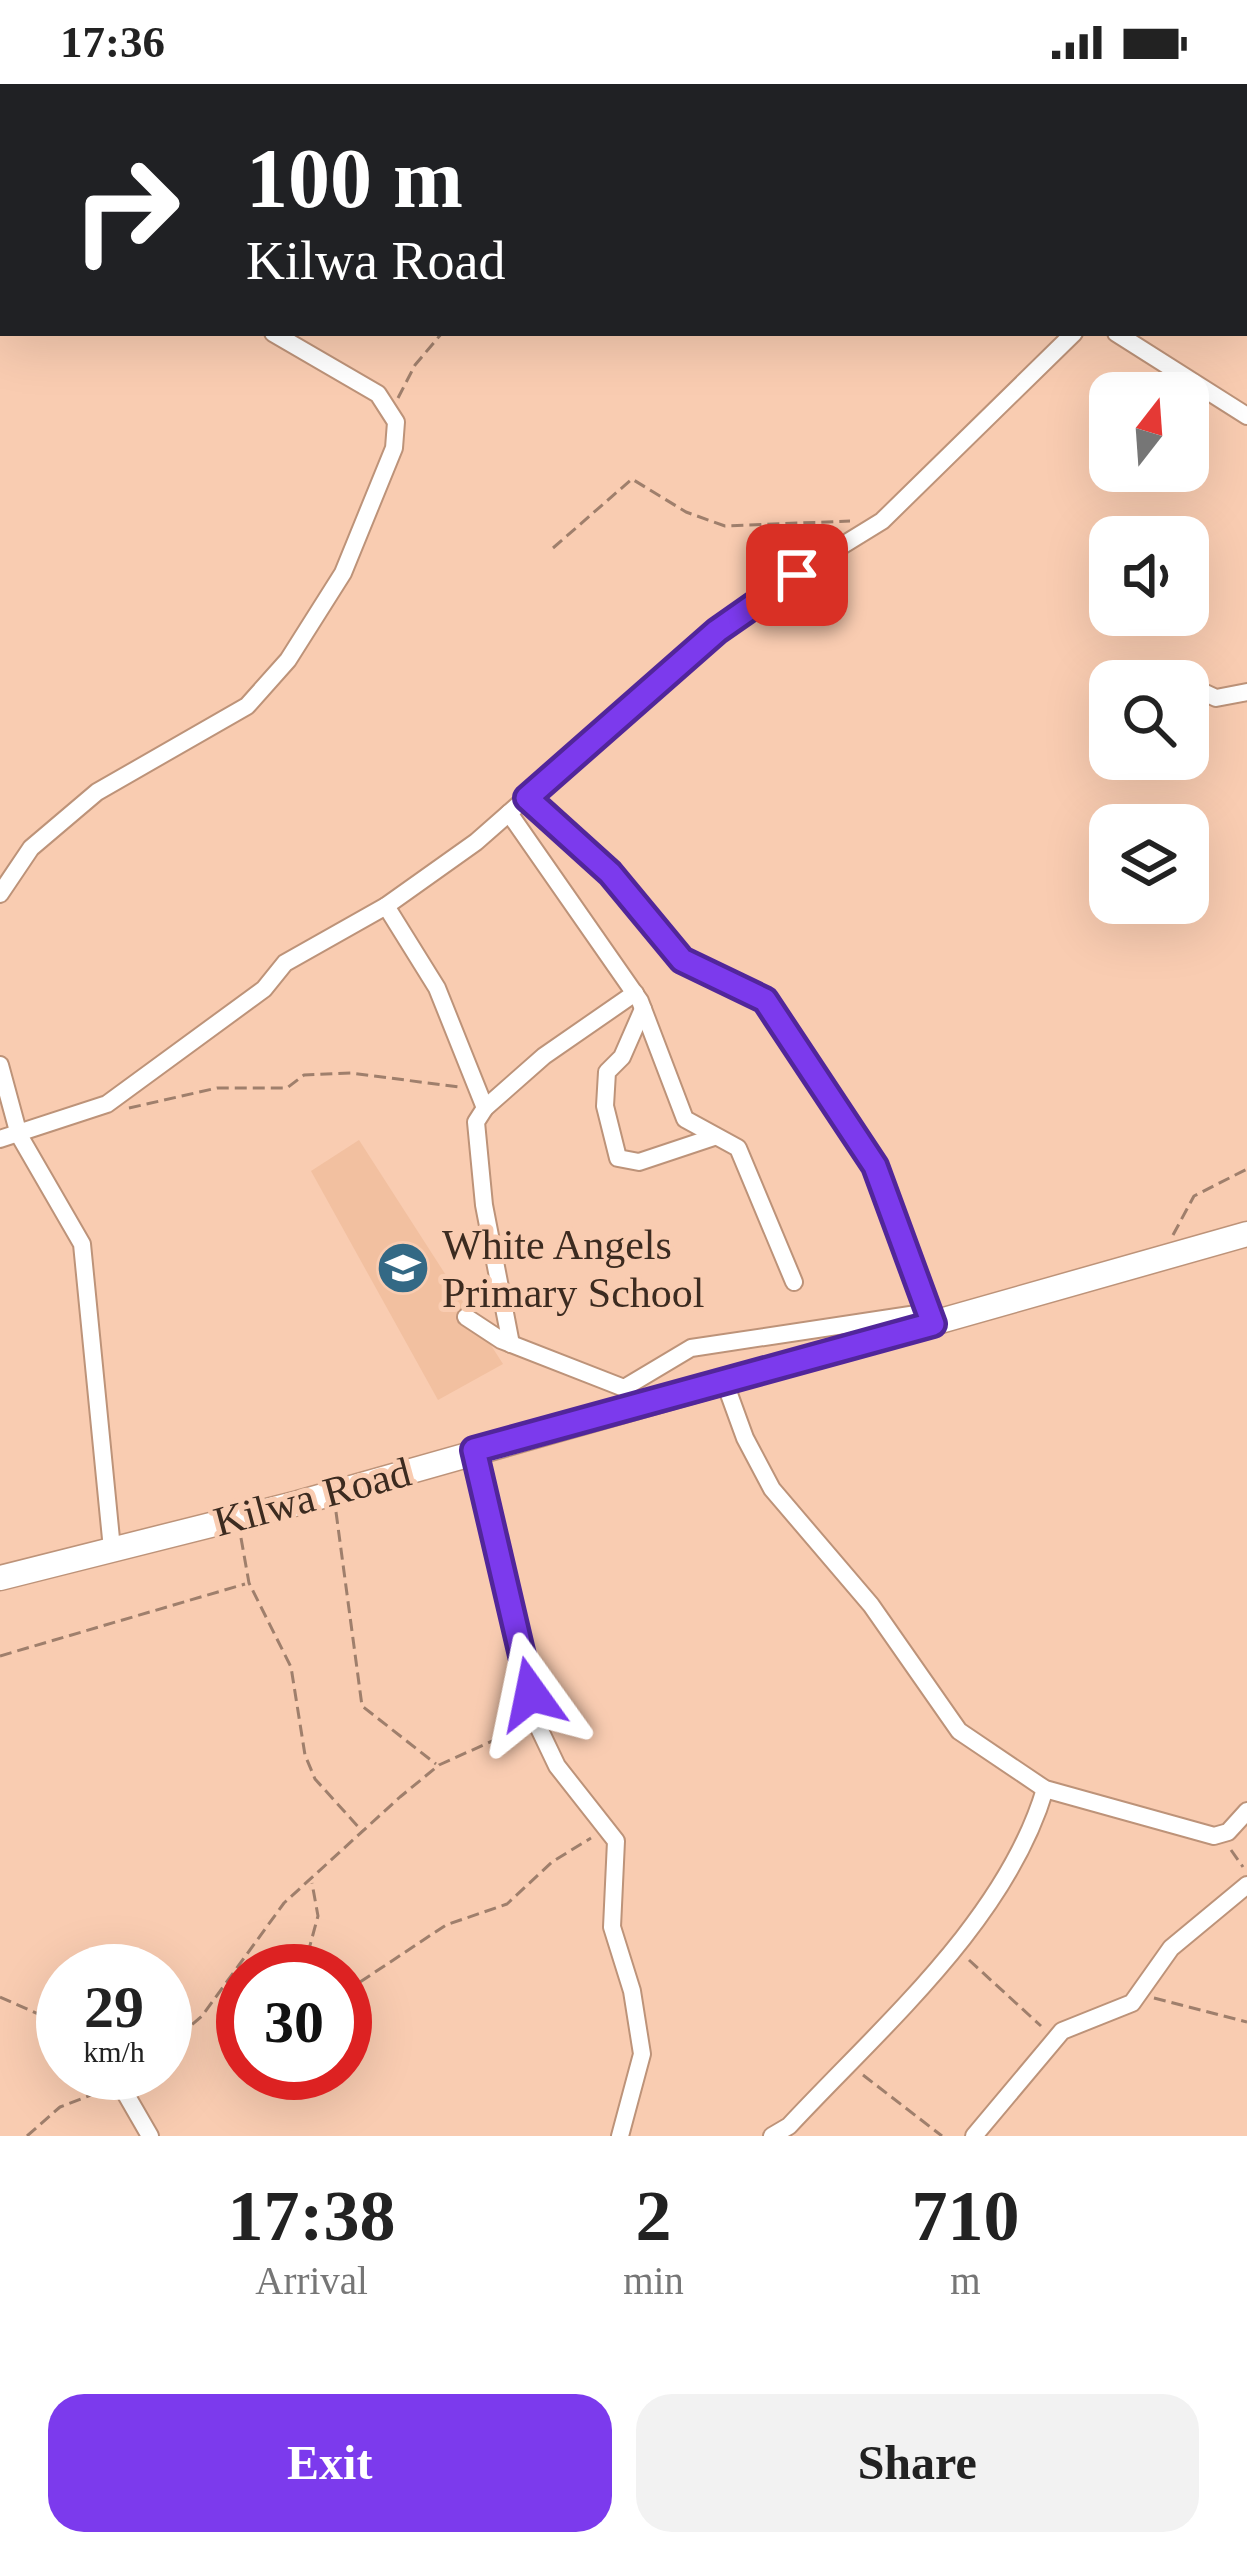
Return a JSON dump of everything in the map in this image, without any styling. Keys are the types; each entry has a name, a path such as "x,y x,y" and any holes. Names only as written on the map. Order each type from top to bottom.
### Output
{"highway":[{"name":"Kilwa Road","path":"0,1578 334,1492 725,1383 932,1318 1247,1234"}],"street":[{"path":"0,894 31,848 97,792 210,731 266,688 344,573 394,448 392,411 378,394 278,336"},
{"path":"0,1139 86,1114 196,1040 264,988 285,963 386,905 509,813 765,593 882,521 1071,336"},
{"path":"1121,336 1247,416"},
{"path":"1209,695 1216,698 1247,692"},
{"path":"466,1317 511,1344 624,1388 691,1348 932,1318 868,1154 765,1000 682,960 610,873 527,798"},
{"path":"509,813 639,1001 685,1119 734,1142 756,1182 794,1282"},
{"path":"386,905 437,988 484,1108"},
{"path":"511,1344 475,1137 484,1108 560,1044 639,1001"},
{"path":"639,1001 626,1049 608,1072 605,1106 618,1158 639,1162 716,1136"},
{"path":"0,1065 19,1135 82,1244 112,1549"},
{"path":"725,1383 765,1478 871,1605 952,1724 1045,1789 1235,1824"},
{"path":"474,1450 536,1722 564,1776 617,1845 612,1927 632,1991 642,2054 620,2136"},
{"path":"772,2136 789,2126 956,1945 1031,1837 1045,1789"},
{"path":"974,2136 1056,2038 1077,2021 1122,2009 1141,1994 1171,1948 1247,1885"},
{"path":"130,2100 149,2136"}],"path":[{"path":"392,411 415,365 439,336"},
{"path":"553,548 632,479 686,512 725,526 882,521"},
{"path":"86,1114 144,1107 217,1088 287,1088 312,1074 351,1072 476,1088"},
{"path":"1173,1255 1173,1231 1186,1203 1247,1169"},
{"path":"334,1492 358,1697 369,1715 439,1765"},
{"path":"237,1518 249,1583 291,1667 305,1754 315,1779 364,1832"},
{"path":"0,1656 249,1583"},
{"path":"192,2025 272,1917 439,1765 536,1722"},
{"path":"1235,1824 1247,1874"},
{"path":"372,1974 446,1925 507,1904 552,1862 607,1827"},
{"path":"310,1944 318,1916 311,1881"},
{"path":"956,1945 1056,2038"},
{"path":"1141,1994 1247,2022"},
{"path":"0,1997 36,2013"},
{"path":"848,2062 942,2136"},
{"path":"28,2136 60,2108 80,2100"}],"shaded area":[{"name":"White Angels Primary School","path":"359,1140 503,1364 438,1400 311,1171"}],"place":[{"name":"White Angels Primary School","path":"403,1268"}],"route":[{"path":"531,1694 474,1450 933,1324 898,1218 875,1166 862,1141 787,1040 765,1000 682,960 610,873 527,798 717,631 765,593 797,575"}]}
